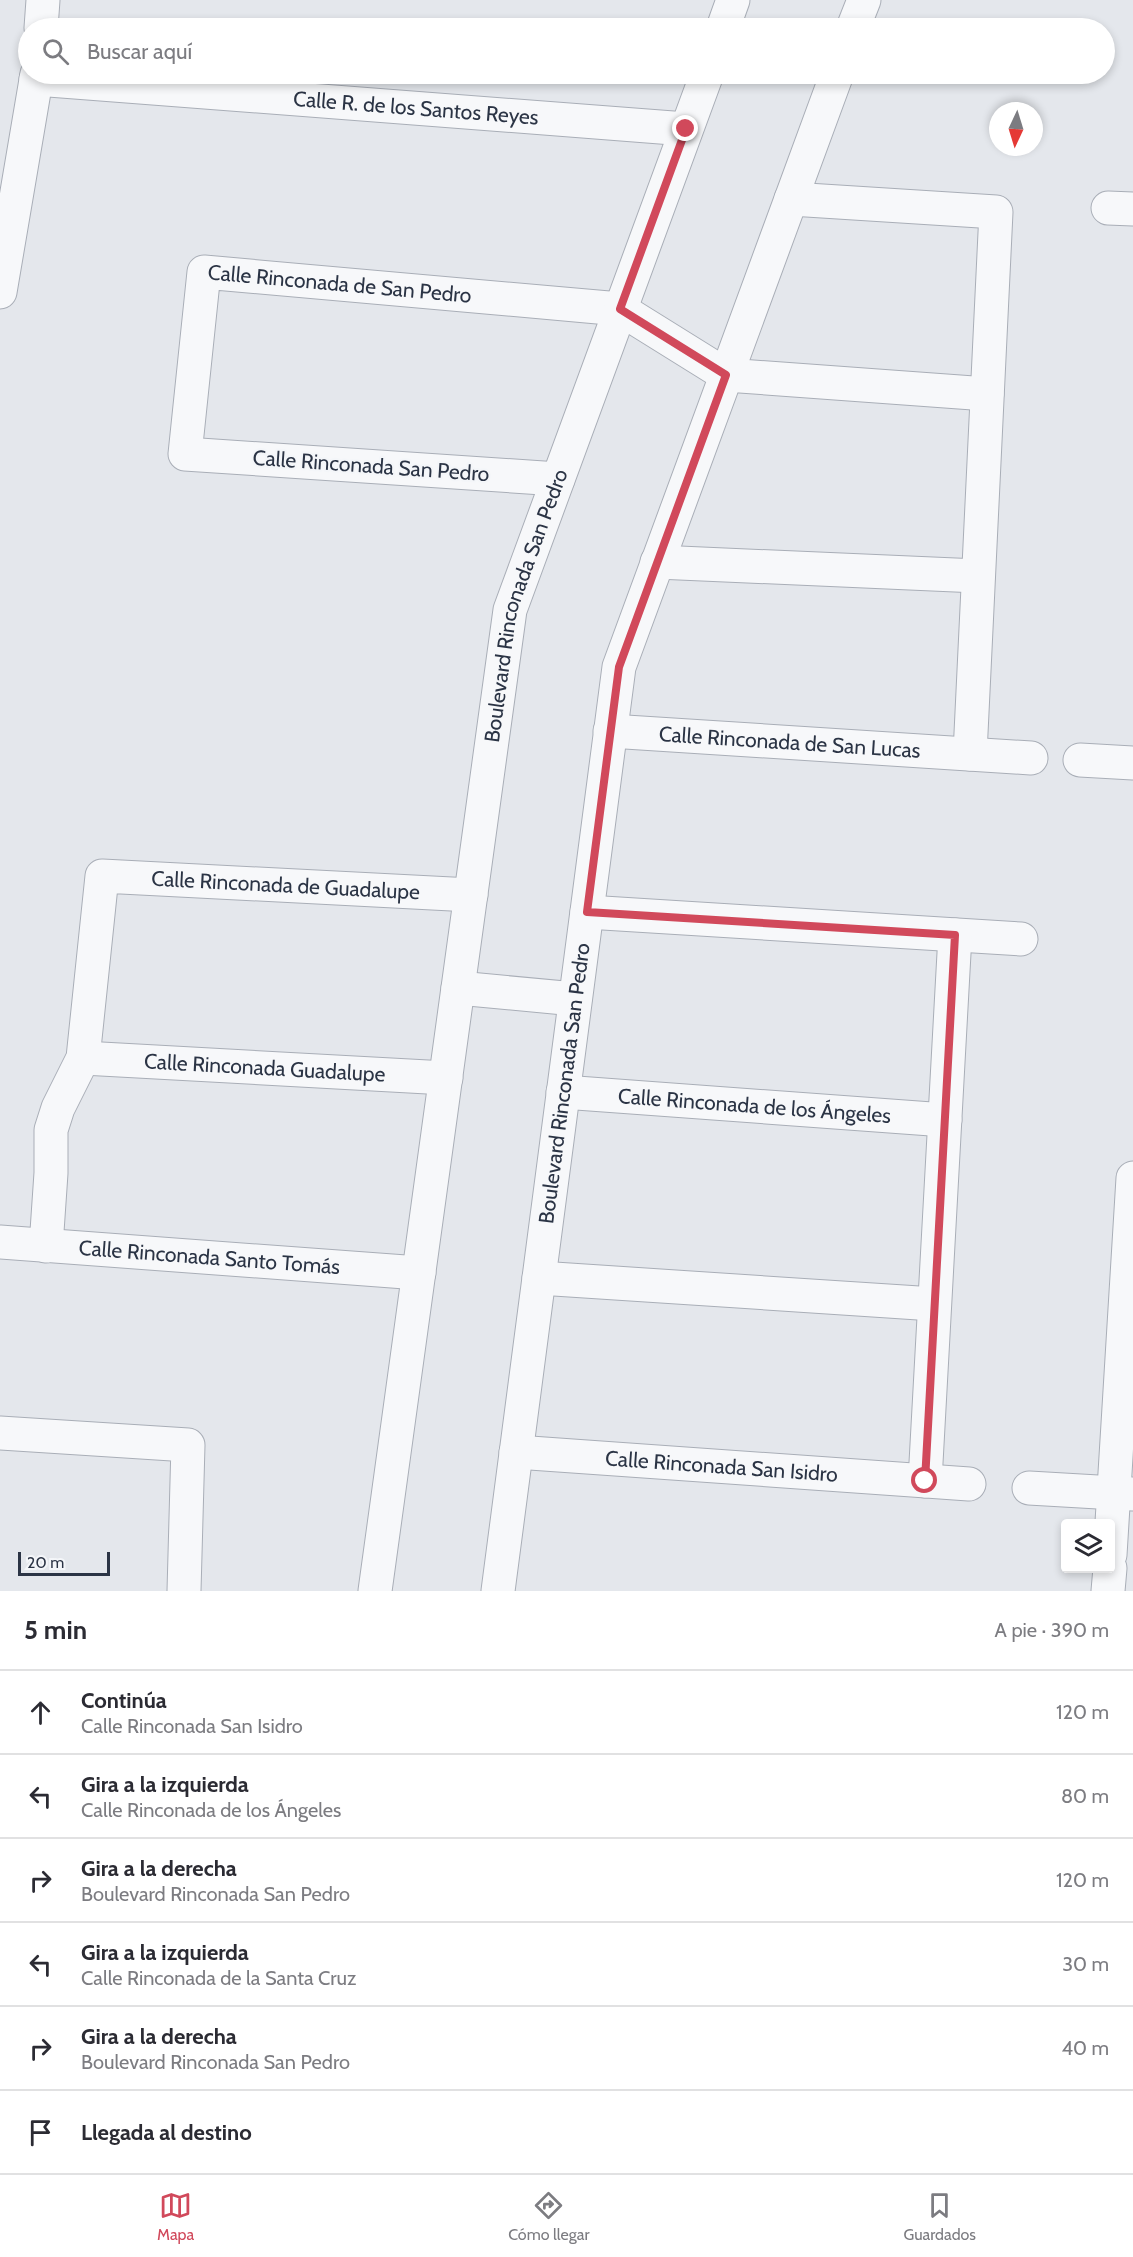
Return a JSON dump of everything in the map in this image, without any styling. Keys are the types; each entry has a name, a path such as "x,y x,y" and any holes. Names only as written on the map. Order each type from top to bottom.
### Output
{"street":[{"path":"42,18 43,0"},
{"path":"727,18 734,0"},
{"path":"858,18 864,0"},
{"path":"0,292 36,84"},
{"name":"Calle R. de los Santos Reyes","path":"135,84 686,129"},
{"name":"Boulevard Rinconada San Pedro","path":"375,1591 510,610 702,84"},
{"name":"Boulevard Rinconada San Pedro","path":"498,1591 619,667 833,84"},
{"path":"791,199 996,212 970,754"},
{"name":"Calle Rinconada de San Pedro","path":"185,454 204,272 620,309"},
{"path":"620,309 726,375 987,394"},
{"name":"Calle Rinconada San Pedro","path":"185,454 558,479"},
{"path":"657,562 978,576"},
{"name":"Calle Rinconada de San Lucas","path":"610,731 1031,758"},
{"path":"1080,760 1133,763"},
{"name":"Calle Rinconada de Guadalupe","path":"83,1058 102,876 471,895"},
{"path":"587,912 1021,939"},
{"path":"925,1481 955,935"},
{"path":"458,988 575,999"},
{"path":"46,1246 51,1173 51,1130 58,1108 83,1058"},
{"name":"Calle Rinconada Guadalupe","path":"83,1058 446,1078"},
{"name":"Calle Rinconada de los Ángeles","path":"563,1092 945,1120"},
{"path":"1115,1533 1124,1494 1133,1178"},
{"name":"Calle Rinconada Santo Tomás","path":"0,1242 419,1273"},
{"path":"539,1278 934,1304"},
{"path":"0,1433 188,1446 184,1591"},
{"name":"Calle Rinconada San Isidro","path":"516,1452 969,1484"},
{"path":"1029,1488 1124,1494"},
{"path":"1108,1591 1110,1573"}],"route":[{"path":"686,129 620,309 726,375 619,667 587,912 955,935 925,1481"}]}
